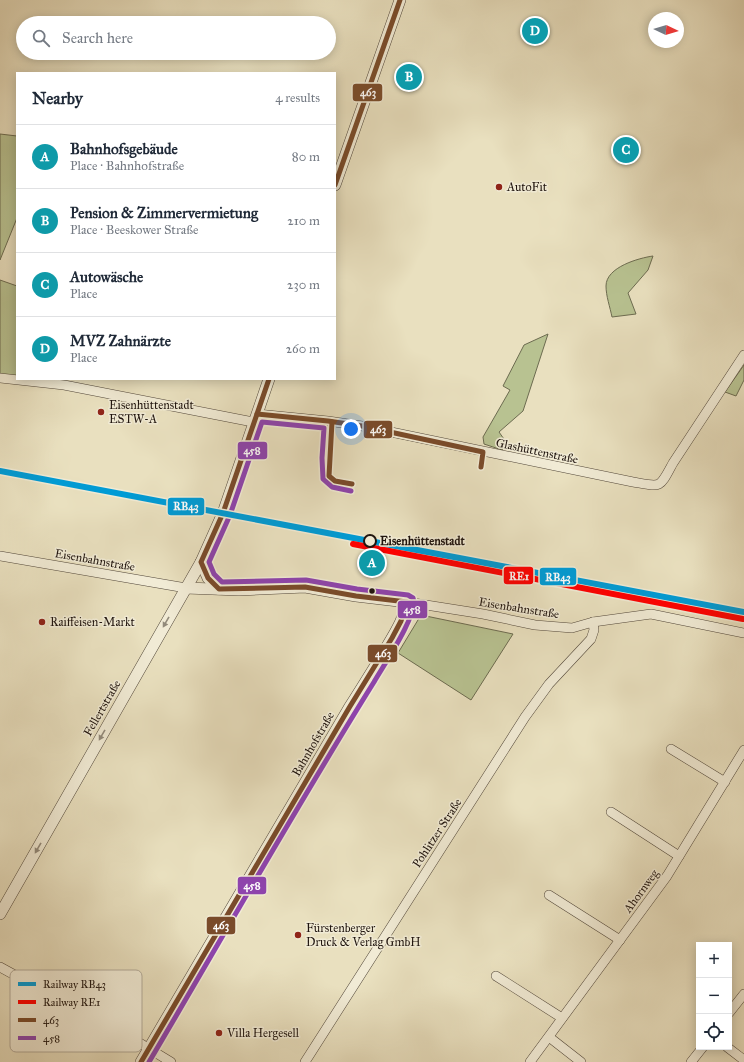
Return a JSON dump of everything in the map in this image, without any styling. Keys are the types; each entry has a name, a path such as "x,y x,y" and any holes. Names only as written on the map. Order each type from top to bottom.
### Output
{"street":[{"path":"336,182 400,0"},
{"name":"Glashüttenstraße","path":"255,418 328,421 362,426 633,482 658,485 663,481 744,355"},
{"path":"0,378 16,380"},
{"path":"18,380 64,385 255,418"},
{"name":"Fellertstraße","path":"0,914 201,562 224,513 269,380"},
{"name":"Eisenbahnstraße","path":"0,556 186,588"},
{"path":"201,562 208,578 219,590"},
{"path":"186,588 219,590 305,587 356,596 407,602"},
{"name":"Eisenbahnstraße","path":"407,602 483,614 536,625 572,628 593,622 651,614 744,633"},
{"name":"Bahnhofstraße","path":"141,1062 400,624 407,602"},
{"name":"Pohlitzer Straße","path":"305,1062 525,717 549,684 591,639 594,630 593,622"},
{"path":"671,749 724,782"},
{"name":"Ahornweg","path":"530,1062 667,876 744,750"},
{"path":"611,812 679,856"},
{"path":"549,895 620,940"},
{"path":"0,967 10,973"},
{"path":"496,976 562,1018"},
{"path":"732,1009 744,994"},
{"path":"549,1037 581,1062"},
{"path":"142,1045 171,1062"},
{"path":"691,1062 701,1050"},
{"path":"731,1050 744,1060"}],"green space":[{"path":"0,134 16,136 16,220 0,260"},
{"path":"653,256 648,270 628,293 636,314 612,317 607,298 607,279 617,269 632,261"},
{"path":"0,280 16,286 16,376 0,374"},
{"path":"548,334 523,411 499,432 506,442 502,450 484,444 483,437 510,390 503,386 524,345"},
{"path":"744,365 744,380 736,396 725,392"},
{"path":"421,615 513,634 471,700 398,653"}],"rail line":[{"name":"RB43","path":"0,471 744,612"},
{"name":"RE1","path":"353,544 743,619"}],"transit line":[{"name":"463","path":"336,182 400,0"},
{"name":"463","path":"141,1062 349,708 392,638 401,621 407,602 356,596 305,587 219,589 208,578 201,562 223,513 269,380"},
{"name":"463","path":"257,414 362,426 483,452 481,467"},
{"name":"458","path":"149,1062 288,824 392,653 411,616 413,606 413,598 408,595 357,589 306,580 222,582 214,574 209,562 230,515 262,422 324,428 322,458 323,479 332,487 351,491"},
{"name":"463","path":"332,422 329,476 335,481 352,484"}],"place":[{"name":"MVZ Zahnärzte","path":"535,31"},
{"name":"Pension & Zimmervermietung","path":"409,77"},
{"name":"Autowäsche","path":"626,150"},
{"name":"AutoFit","path":"499,187"},
{"name":"Eisenhüttenstadt ESTW-A","path":"101,412"},
{"name":"Eisenhüttenstadt","path":"370,541"},
{"name":"Bahnhofsgebäude","path":"372,563"},
{"name":"Raiffeisen-Markt","path":"42,622"},
{"name":"Fürstenberger Druck & Verlag GmbH","path":"298,935"},
{"name":"Villa Hergesell","path":"219,1033"}]}
